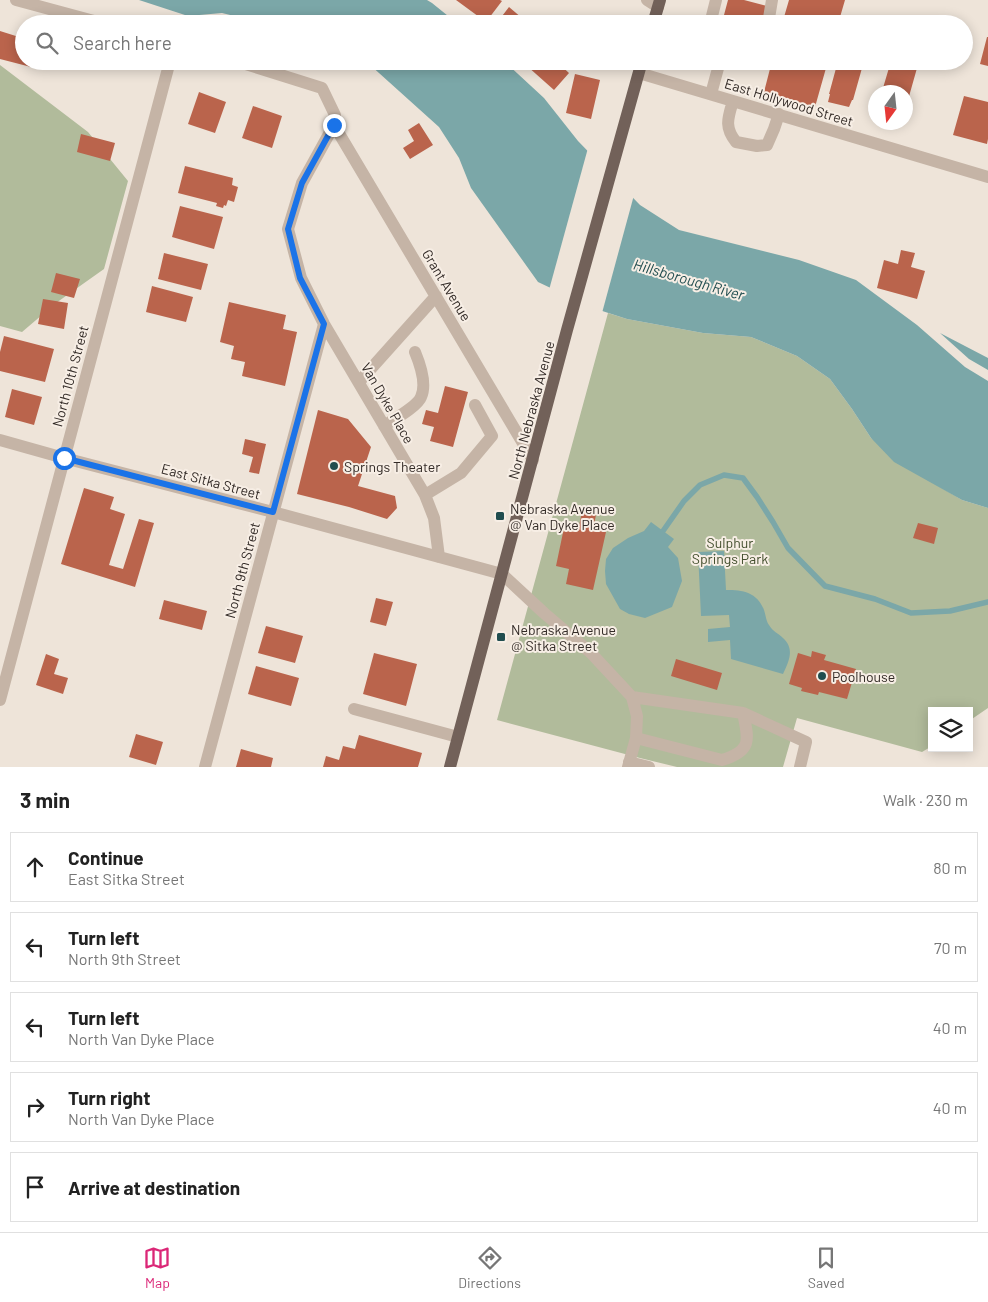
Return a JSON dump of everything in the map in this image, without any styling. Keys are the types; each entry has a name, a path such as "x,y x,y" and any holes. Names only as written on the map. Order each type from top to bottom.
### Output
{"main road":[{"path":"654,15 655,2"},
{"name":"North Nebraska Avenue","path":"450,767 567,330 639,70"}],"street":[{"path":"16,0 72,15"},
{"path":"712,15 716,0"},
{"path":"770,15 772,0"},
{"name":"North 10th Street","path":"0,700 168,70"},
{"name":"Grant Avenue","path":"266,70 322,88 335,115 334,125 533,460"},
{"name":"East Hollywood Street","path":"648,70 733,101 988,177"},
{"path":"711,94 718,70"},
{"path":"733,101 727,125 730,135 736,142 757,146 767,145 779,114"},
{"name":"Van Dyke Place","path":"334,125 302,183 288,229 300,278 324,324 424,495 434,518 439,557"},
{"path":"358,382 436,296"},
{"name":"North 9th Street","path":"205,767 324,324"},
{"path":"384,426 413,407 421,398 422,372 415,352"},
{"path":"475,405 492,436"},
{"path":"424,495 461,473 492,436 512,423"},
{"name":"East Sitka Street","path":"0,440 502,574"},
{"path":"502,574 591,653 632,697 637,716 636,738 629,765 649,767"},
{"path":"632,697 743,713 806,742 800,767"},
{"path":"354,709 458,737"},
{"path":"636,738 728,763 746,745 748,734 743,713"}],"green space":[{"path":"0,65 88,132 128,181 104,269 56,303 22,332 0,326"},
{"name":"Sulphur Springs Park","path":"608,313 627,319 703,333 751,337 797,356 830,379 871,438 935,484 962,500 988,508 988,708 973,718 973,707 928,707 928,748 922,752 797,718 783,767 677,767 497,720"}],"water":[{"path":"139,0 427,0 447,15 230,15 222,13 185,15"},
{"name":"Hillsborough River","path":"376,70 514,70 544,98 578,141 640,205 679,230 799,260 856,280 917,325 965,367 988,381 988,508 962,500 894,462 871,438 830,379 797,356 751,337 703,333 627,319 593,308 538,282 471,188 459,158 439,127"},
{"path":"940,333 988,358 988,370 969,359"},
{"path":"651,522 674,539 668,547 678,558 682,581 672,607 645,618 629,614 620,609 606,584 605,571 606,559 613,548 628,538 644,531"},
{"path":"724,551 726,590 749,593 758,599 764,610 767,622 789,646 789,660 783,674 731,659 730,640 708,642 708,629 730,627 729,615 701,616 698,552"}],"pier":[{"path":"588,148 634,195 602,313 549,290"}],"building":[{"path":"456,0 502,1 491,15 476,15"},
{"path":"728,0 744,0 767,6 764,15 724,15"},
{"path":"789,0 845,0 841,15 785,15"},
{"path":"509,7 518,15 503,15"},
{"path":"0,31 15,36 15,63 0,59"},
{"path":"988,37 988,66 980,64"},
{"path":"532,70 566,70 569,73 554,90"},
{"path":"770,70 825,70 815,107 764,92"},
{"path":"836,70 861,70 853,100 849,107 828,102"},
{"path":"888,70 916,70 912,85 884,85"},
{"path":"575,74 600,80 591,119 566,113"},
{"path":"199,92 226,102 215,133 188,124"},
{"path":"964,96 988,102 987,144 953,135"},
{"path":"253,106 282,116 272,148 242,138"},
{"path":"419,123 433,145 410,159 403,148 414,141 408,130"},
{"path":"81,134 115,143 110,161 77,152"},
{"path":"185,166 233,178 232,185 238,187 234,202 228,200 223,208 216,206 217,203 178,193"},
{"path":"180,206 223,217 214,249 172,237"},
{"path":"901,250 915,253 911,267 925,271 917,299 877,288 884,260 898,264"},
{"path":"164,253 208,264 201,290 158,279"},
{"path":"56,273 80,279 74,298 51,292"},
{"path":"152,286 193,297 186,322 146,312"},
{"path":"43,299 68,303 64,329 38,324"},
{"path":"229,302 286,315 283,329 297,332 285,386 242,376 245,362 231,359 234,346 220,342"},
{"path":"4,336 54,349 45,382 0,371 0,352"},
{"path":"445,386 468,392 453,447 430,441 434,427 422,424 426,410 438,413"},
{"path":"12,389 42,397 34,425 5,417"},
{"name":"Springs Theater","path":"318,410 348,419 371,447 358,486 395,496 397,508 387,519 297,494"},
{"path":"245,439 266,444 259,474 249,472 253,457 242,454"},
{"path":"84,488 114,497 110,509 125,514 109,565 123,569 139,519 154,523 135,587 61,564"},
{"path":"582,512 596,515 593,529 606,532 593,590 566,584 569,569 556,566 565,523 579,526"},
{"path":"918,523 938,528 934,544 913,538"},
{"path":"376,598 393,602 386,626 370,622"},
{"path":"164,600 207,611 202,630 159,619"},
{"path":"266,626 303,636 295,663 258,653"},
{"name":"Poolhouse","path":"812,651 826,655 824,660 856,669 847,699 819,692 818,695 801,691 802,688 789,684 798,653 811,657"},
{"path":"374,653 417,664 406,706 363,694"},
{"path":"46,654 59,659 54,674 68,678 63,694 36,685"},
{"path":"676,659 722,673 717,690 671,676"},
{"path":"256,666 299,678 291,706 248,694"},
{"path":"136,734 163,742 156,765 129,757"},
{"path":"359,735 422,753 418,767 323,767 326,756 339,760 343,746 355,749"},
{"path":"241,749 273,758 271,767 236,767"}],"waterway":[{"path":"663,531 684,501 700,485 724,475 743,478 757,497 788,548 825,586 875,599 911,613 950,611 988,602"}],"place":[{"name":"Springs Theater","path":"334,466"},
{"name":"Nebraska Avenue @ Van Dyke Place","path":"500,516"},
{"name":"Nebraska Avenue @ Sitka Street","path":"501,637"},
{"name":"Poolhouse","path":"822,676"}],"route":[{"path":"64,458 273,512 324,324 300,278 288,229 302,183 334,125"}]}
